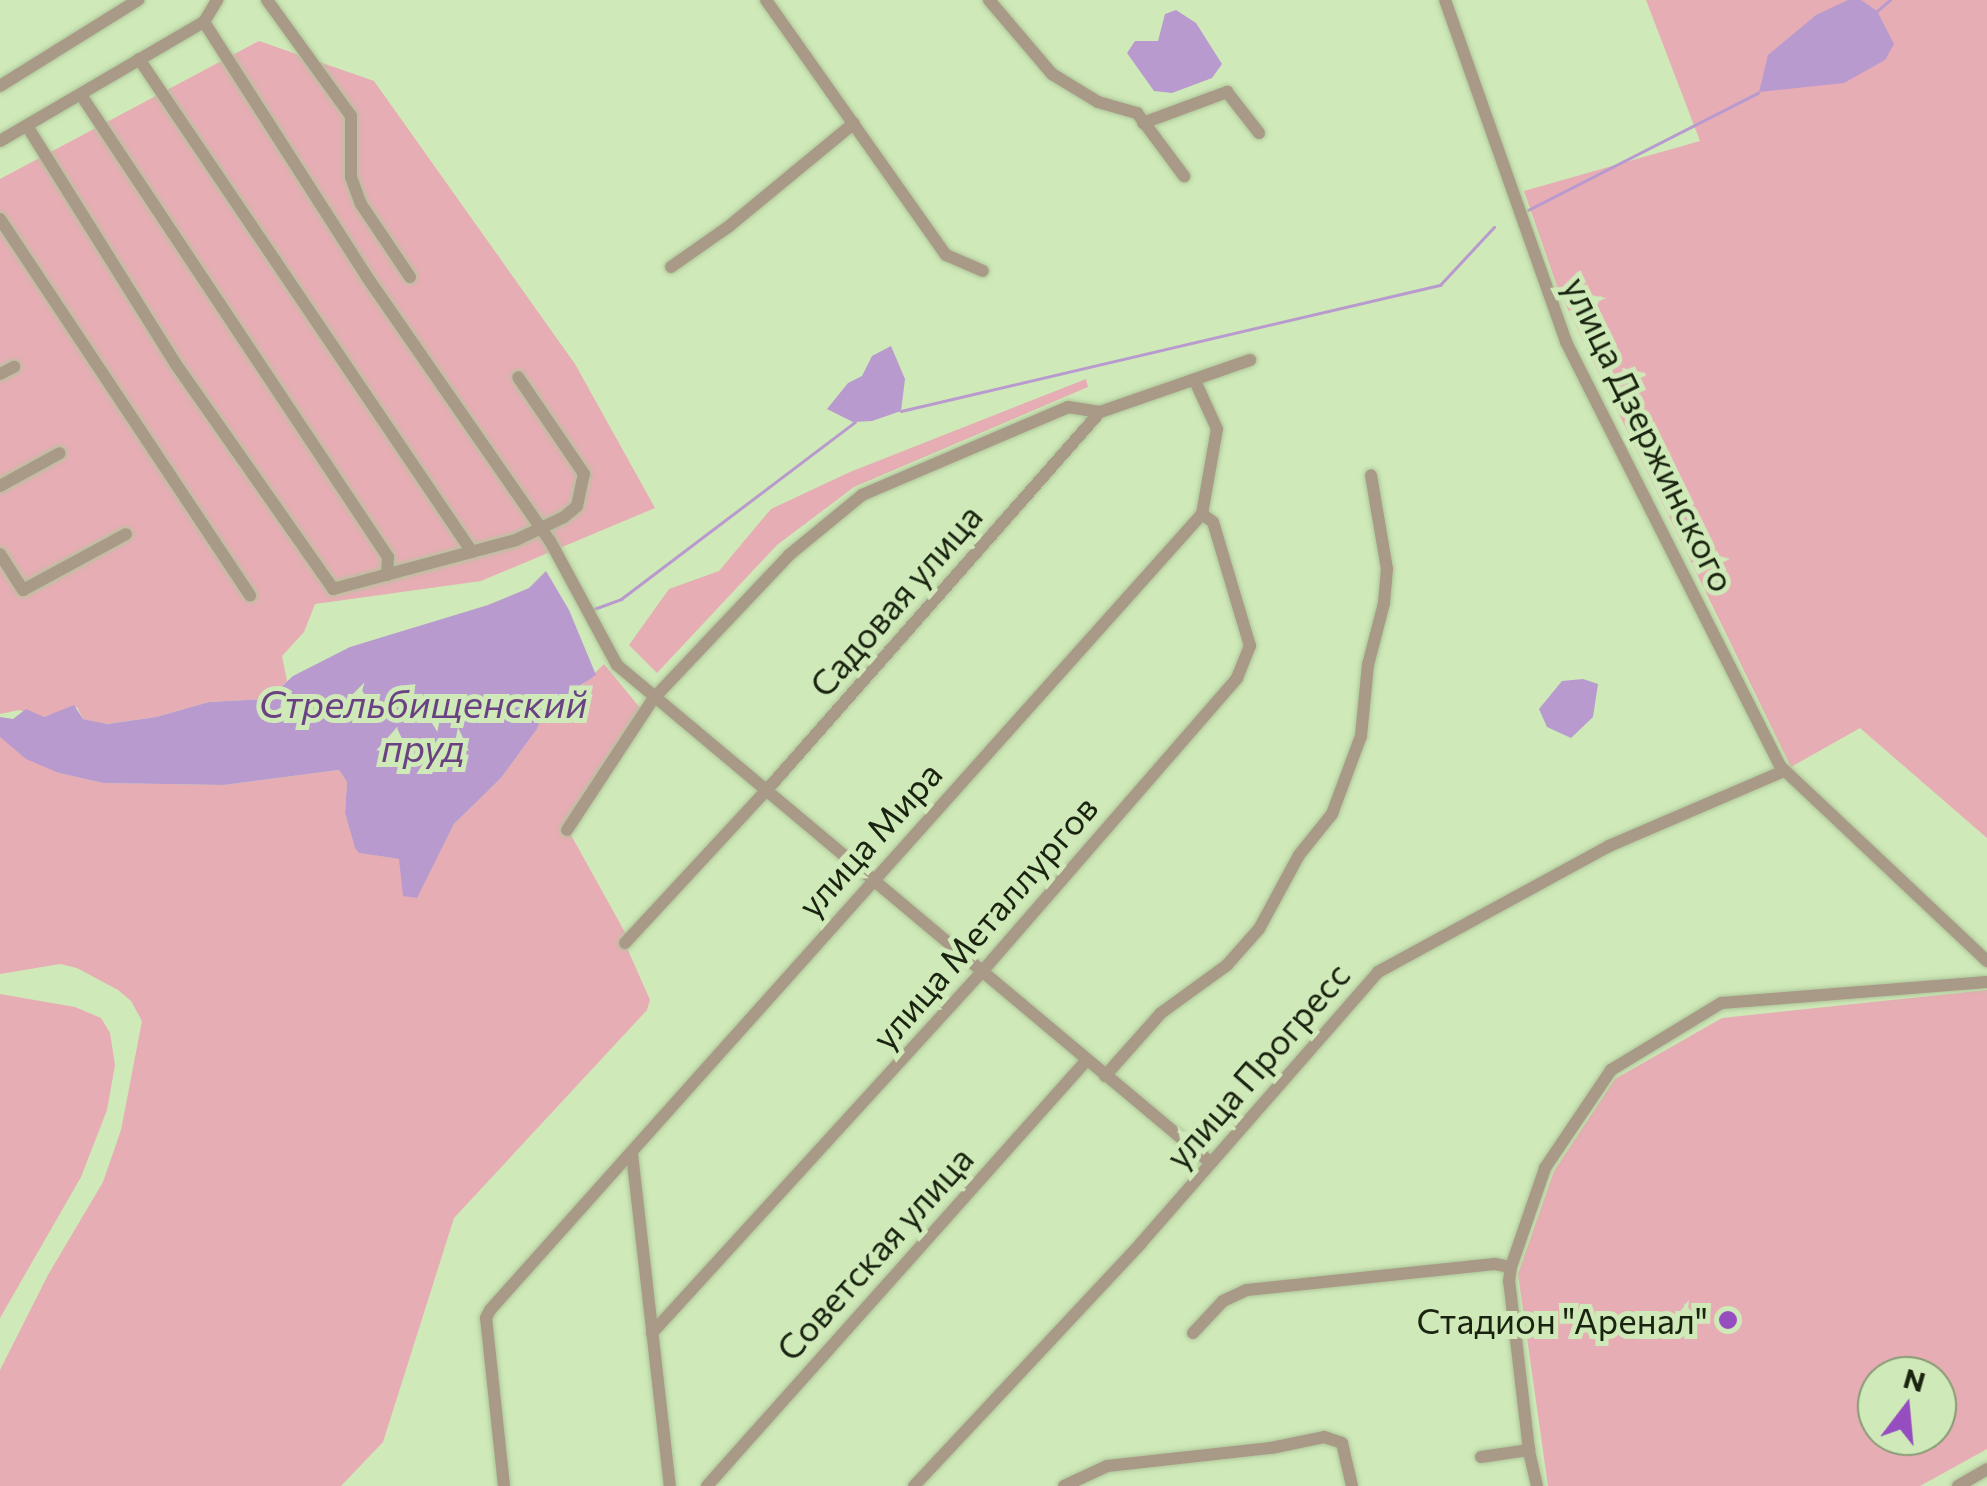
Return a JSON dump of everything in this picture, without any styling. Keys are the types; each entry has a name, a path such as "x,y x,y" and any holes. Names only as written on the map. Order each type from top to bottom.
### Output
{"street":[{"path":"0,86 138,0"},
{"path":"0,141 204,22 217,0 228,0"},
{"path":"268,0 351,116 351,177 361,204 410,277"},
{"path":"766,0 946,255 983,271"},
{"path":"989,0 1052,74 1098,102 1136,113 1184,176"},
{"name":"улица Дзержинского","path":"1446,0 1566,342 1784,771 1987,961"},
{"path":"204,22 366,277 550,541 616,665 1211,1164"},
{"path":"139,59 472,552"},
{"path":"1143,124 1226,92 1259,134"},
{"path":"82,95 388,557 388,575"},
{"path":"671,266 728,227 854,123"},
{"path":"27,126 175,363 333,589 472,552 541,528 577,506 584,474 518,377"},
{"path":"0,219 250,595"},
{"name":"Садовая улица","path":"625,944 766,791 1100,412 1250,360"},
{"path":"0,374 14,367"},
{"path":"1195,382 1217,429 1202,514"},
{"path":"566,830 653,699 788,555 862,495 1068,406 1100,412"},
{"path":"0,486 60,453"},
{"path":"1105,1076 1161,1012 1228,965 1259,929 1298,855 1332,814 1361,736 1368,666 1386,586 1384,543 1372,475"},
{"name":"улица Мира","path":"504,1486 486,1318 490,1310 1202,514"},
{"name":"улица Металлургов","path":"652,1333 980,974 1237,678 1250,646 1213,522 1202,514"},
{"path":"0,554 23,590 126,534"},
{"name":"улица Прогресс","path":"914,1486 1211,1164 1378,972 1608,846 1784,771"},
{"path":"1537,1486 1528,1450 1508,1282 1545,1168 1610,1070 1721,1003 1987,982"},
{"name":"Советская улица","path":"708,1486 1086,1061"},
{"path":"632,1154 670,1486"},
{"path":"1192,1334 1223,1301 1247,1290 1494,1264 1511,1267"},
{"path":"1064,1486 1107,1466 1270,1448 1324,1437 1342,1442 1352,1486"},
{"path":"1481,1458 1528,1450"},
{"path":"1958,1486 1987,1469"}],"shaded area":[{"path":"1646,0 1987,0 1987,838 1860,728 1791,767 1558,289 1524,191 1700,141"},
{"path":"259,41 374,81 575,364 655,508 481,581 315,604 304,632 282,656 287,681 268,699 209,702 156,717 106,724 83,719 77,707 43,717 19,710 0,714 0,179"},
{"path":"1086,379 1088,387 854,487 777,545 657,673 629,645 669,589 719,571 771,509 850,472"},
{"path":"604,664 641,709 566,826 627,936 627,948 650,1000 647,1010 454,1218 383,1442 341,1486 0,1486 0,1370 48,1275 103,1182 121,1130 142,1021 131,1001 118,990 77,968 60,964 0,974 0,737 59,773 103,783 224,785 339,770 347,782 345,813 355,847 360,853 399,859 417,897 454,824 501,778 537,729 544,710 571,696"},
{"path":"1987,990 1987,1449 1920,1486 1548,1486 1518,1274 1554,1171 1615,1079 1722,1018"},
{"path":"0,994 75,1007 101,1018 110,1033 115,1065 107,1110 81,1177 0,1318"}],"water":[{"path":"1848,0 1861,0 1877,11 1894,44 1885,60 1844,83 1759,92 1768,55 1816,15"},
{"path":"1176,10 1196,23 1222,64 1212,78 1172,93 1154,91 1127,53 1135,41 1158,41 1165,14"},
{"path":"891,346 905,379 901,411 872,421 853,422 827,409 848,383 862,376 872,356"},
{"name":"Стрельбищенский пруд","path":"546,571 569,610 596,675 544,710 537,729 501,778 454,824 417,898 403,896 399,859 359,853 355,848 345,813 347,782 339,770 224,785 103,783 59,773 26,759 0,737 0,717 13,719 26,709 44,717 74,705 83,719 107,724 156,717 209,702 268,699 293,676 350,647 488,605 529,588"},
{"path":"1583,679 1598,684 1593,717 1571,738 1547,727 1539,709 1562,681"}],"waterway":[{"path":"1876,12 1890,0"},
{"path":"1528,210 1758,93"},
{"path":"901,411 1440,285 1494,227"},
{"path":"594,609 621,599 855,422"}],"place":[{"name":"Стадион \"Аренал\"","path":"1728,1320"}]}
